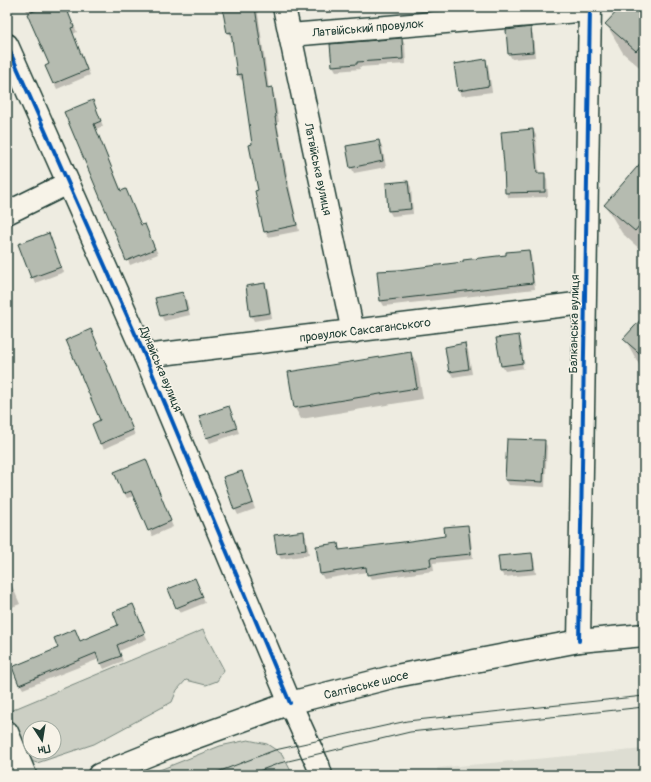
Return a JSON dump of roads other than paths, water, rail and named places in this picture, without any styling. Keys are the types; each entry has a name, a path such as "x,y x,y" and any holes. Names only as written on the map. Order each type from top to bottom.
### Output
{"street":[{"name":"Латвійська вулиця","path":"284,7 353,332"},
{"name":"Латвійський провулок","path":"290,35 590,8"},
{"name":"Балканська вулиця","path":"579,641 590,8"},
{"name":"Дунайська вулиця","path":"7,45 145,356 321,775"},
{"path":"7,213 68,183"},
{"name":"провулок Саксаганського","path":"145,356 584,303"},
{"name":"Салтівське шосе","path":"99,775 166,748 290,703 396,676 579,641 644,635"},
{"path":"7,732 25,775"}],"tram line":[{"path":"210,775 275,750 407,721 644,696"},
{"path":"248,775 280,763 410,732 644,707"}]}
